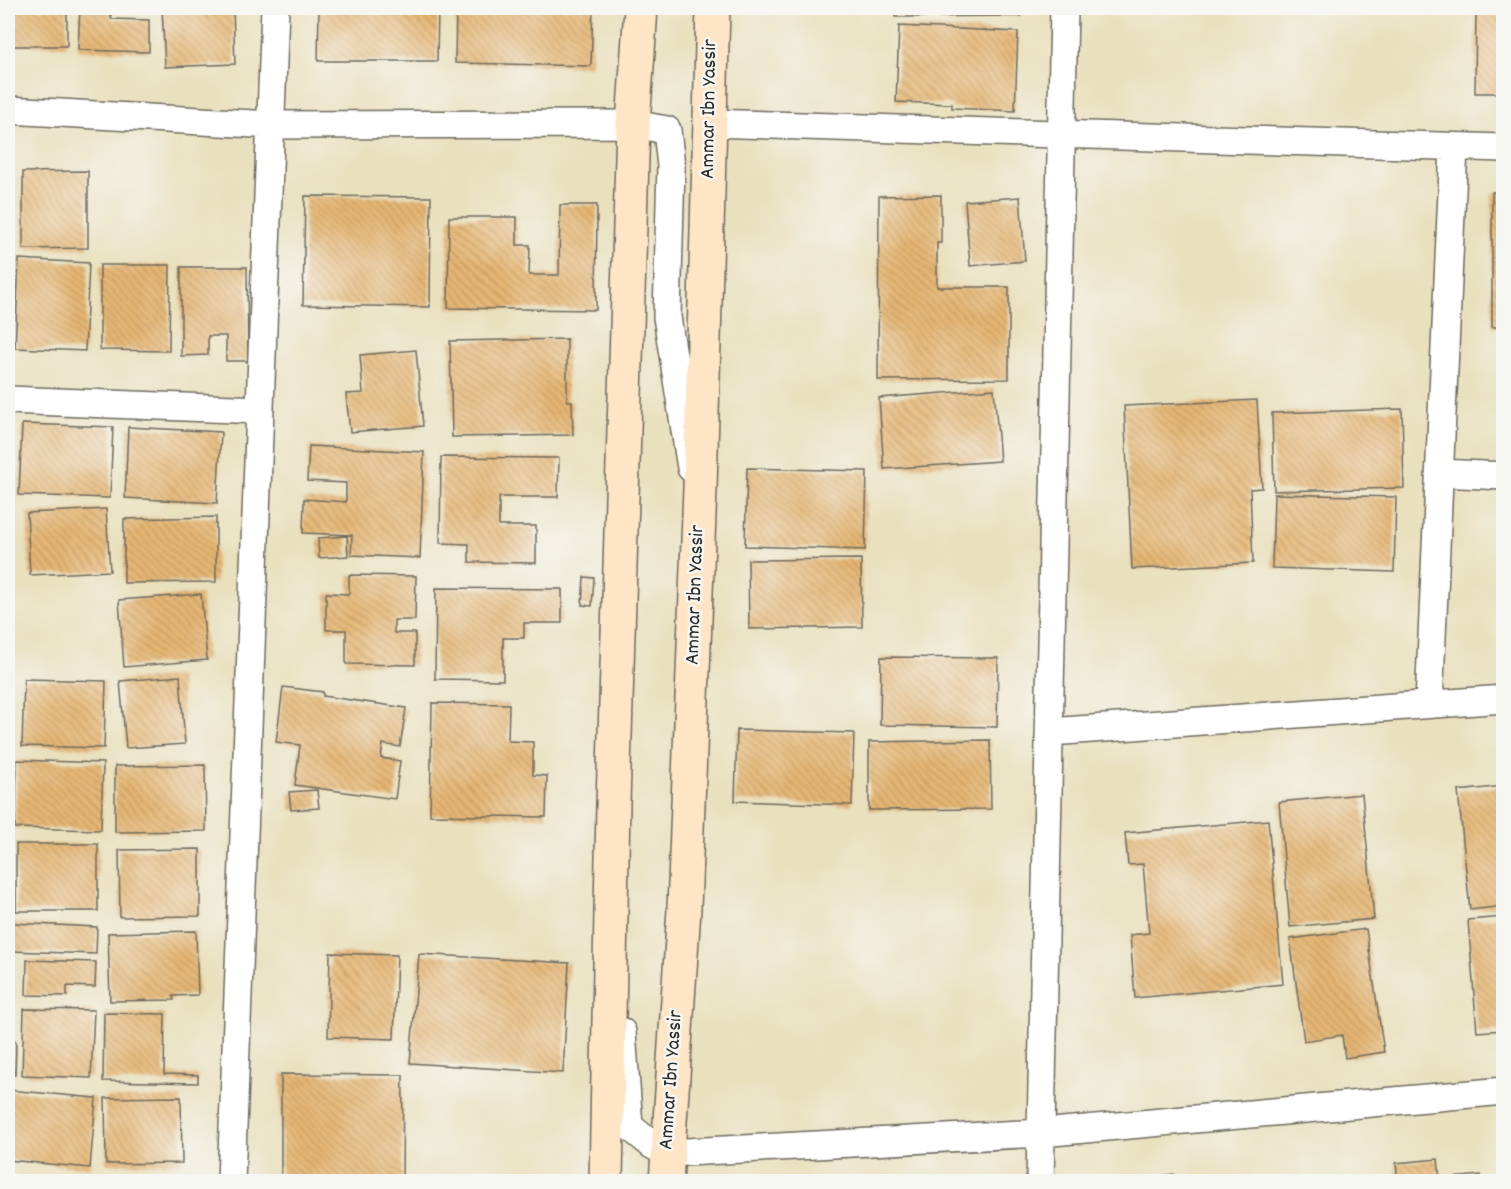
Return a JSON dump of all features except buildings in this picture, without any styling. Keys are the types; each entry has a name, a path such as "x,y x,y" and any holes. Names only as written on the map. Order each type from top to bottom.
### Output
{"street":[{"path":"231,1182 275,8"},
{"path":"606,1182 611,904 633,124 641,8"},
{"name":"Ammar Ibn Yassir","path":"666,1167 684,909 699,518 712,8"},
{"path":"1040,1182 1064,8"},
{"path":"8,110 271,125 633,124 666,130 671,166 667,317 699,518"},
{"path":"710,123 1503,148"},
{"path":"1430,704 1454,147"},
{"path":"8,400 260,410"},
{"path":"1440,473 1503,476"},
{"path":"1050,732 1503,699"},
{"path":"611,904 629,1126 652,1144 666,1167 1503,1091"}]}
